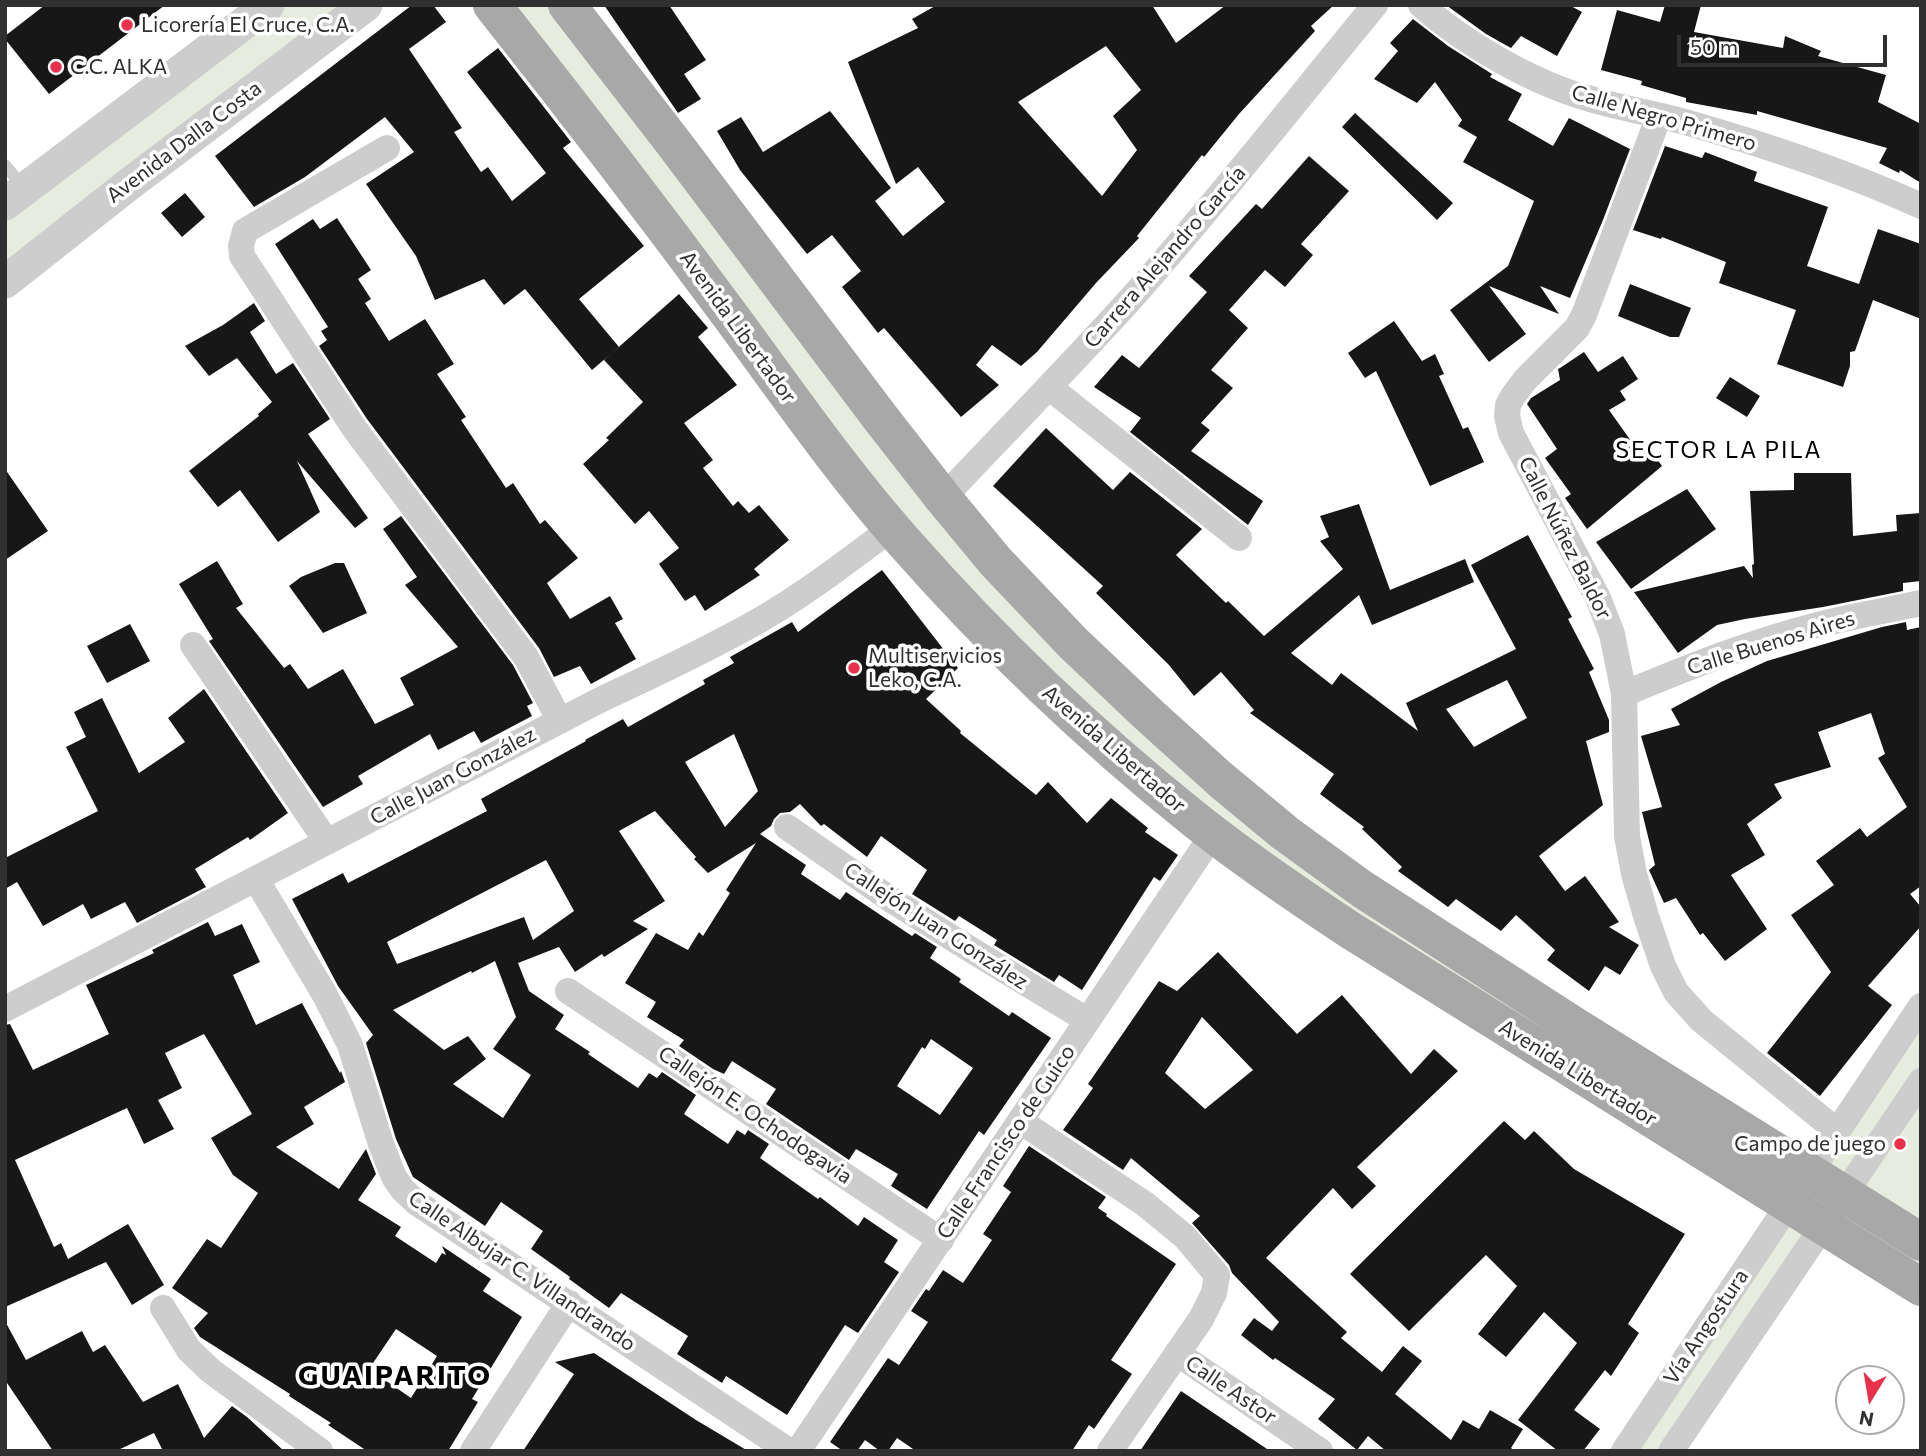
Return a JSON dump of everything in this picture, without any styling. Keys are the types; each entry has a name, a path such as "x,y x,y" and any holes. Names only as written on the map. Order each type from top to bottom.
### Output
{"main road":[{"name":"Avenida Libertador","path":"492,5 580,115 840,464 892,528 944,587 1080,723 1213,834 1350,930 1921,1287"},
{"name":"Avenida Libertador","path":"567,5 879,416 996,562 1073,643 1221,780 1285,833 1446,945 1921,1242"}],"street":[{"path":"12,186 267,5"},
{"name":"Avenida Dalla Costa","path":"5,282 366,5"},
{"name":"Carrera Alejandro García","path":"943,498 1138,291 1239,173 1375,5"},
{"name":"Calle Negro Primero","path":"1421,5 1466,40 1556,87 1586,98 1748,140 1829,167 1921,205"},
{"name":"Calle Núñez Baldor","path":"1659,116 1598,281 1577,328 1525,380 1508,405 1507,416 1511,433 1598,598 1612,634 1624,694 1628,836 1637,885 1663,966 1675,992 1701,1020 1837,1131"},
{"path":"387,148 245,231 241,246 242,256 354,428 526,657 560,721"},
{"path":"1049,387 1239,538"},
{"name":"Calle Juan González","path":"9,1002 257,878 603,698 671,668 762,619 822,580 892,528"},
{"name":"Calle Buenos Aires","path":"1624,694 1681,670 1766,640 1821,624 1921,603"},
{"path":"193,645 327,842"},
{"name":"Callejón Juan González","path":"788,827 893,901 1087,1020"},
{"name":"Calle Francisco de Guico","path":"798,1451 1213,834"},
{"name":"Calle Albujar C. Villandrando","path":"257,878 326,995 350,1045 381,1144 394,1177 403,1190 417,1203 789,1451"},
{"name":"Callejón E. Ochodogavia","path":"568,991 941,1240"},
{"path":"1809,1173 1921,1006"},
{"path":"1844,1195 1921,1081"},
{"path":"1020,1121 1145,1204 1185,1237 1217,1275 1214,1293 1201,1319 1110,1451"},
{"name":"Vía Angostura","path":"1624,1451 1809,1173"},
{"name":"Vía Angostura","path":"1671,1451 1844,1195"},
{"path":"474,1451 569,1303"},
{"path":"163,1308 188,1350 211,1371 320,1451"},
{"name":"Calle Astor","path":"1177,1353 1320,1451"}],"green space":[{"path":"268,5 366,5 5,282 5,204"},
{"path":"492,5 567,5 879,416 1221,780 1809,1173 1921,1006 1921,1287 1823,1226 1671,1451 1624,1451 1787,1204 1439,987 1008,653"}],"building":[{"name":"C.C. ALKA","path":"45,5 165,5 49,94 5,39 5,36"},
{"path":"412,5 433,5 446,22 409,49 462,128 454,132 481,172 488,167 512,201 546,173 467,72 498,48 571,142 563,148 644,246 579,299 619,347 592,370 525,289 504,305 484,279 435,300 416,256 366,184 414,152 385,117 305,177 254,207 215,156"},
{"path":"604,5 669,5 706,60 684,74 701,99 678,113"},
{"path":"937,5 1152,5 1176,43 1226,5 1334,5 1311,26 1315,31 1239,114 1204,157 1202,155 1137,236 1139,238 1037,352 1021,366 992,345 976,365 999,385 961,417 884,328 878,333 842,287 861,271 832,235 807,254 740,170 717,131 741,117 763,152 830,111 891,188 875,201 903,236 945,202 918,167 896,184 848,62 918,28 912,19","holes":["1106,46 1141,90 1113,116 1137,150 1102,196 1018,102"]},
{"path":"1446,5 1569,5 1582,12 1557,56 1521,36 1511,48 1486,34"},
{"path":"1665,5 1701,5 1694,32 1783,48 1785,36 1821,51 1818,56 1886,75 1878,102 1921,124 1921,183 1900,170 1899,173 1879,163 1887,148 1757,111 1757,115 1686,102 1686,98 1641,85 1642,81 1601,70 1617,10 1660,22"},
{"path":"1413,19 1448,46 1492,74 1490,77 1522,94 1508,120 1553,146 1569,118 1630,149 1570,298 1540,286 1559,314 1489,286 1526,334 1489,362 1450,310 1508,266 1534,201 1463,162 1477,137 1458,126 1462,120 1435,82 1417,103 1374,79 1398,51 1390,43"},
{"path":"1355,113 1453,203 1437,220 1342,127"},
{"path":"1665,146 1702,158 1705,152 1757,172 1754,181 1828,207 1807,266 1859,284 1878,229 1921,244 1921,319 1873,300 1855,351 1850,352 1850,366 1843,387 1777,364 1796,310 1719,283 1726,262 1662,237 1661,239 1633,230"},
{"path":"1309,156 1349,191 1301,244 1313,255 1285,287 1265,270 1229,310 1248,328 1211,370 1233,388 1201,423 1210,430 1191,451 1263,501 1248,525 1130,432 1141,418 1094,387 1122,355 1139,368 1207,292 1189,276 1256,204 1262,209"},
{"path":"185,193 205,217 182,237 161,213"},
{"path":"337,218 371,270 358,279 371,299 365,303 389,341 425,319 454,364 437,374 466,417 461,420 506,488 513,483 540,524 545,520 578,558 547,583 570,619 610,596 623,619 615,623 636,659 591,684 580,666 554,677 539,648 367,419 319,346 327,340 321,331 328,327 275,244 313,219 320,229"},
{"path":"1630,284 1691,308 1679,337 1670,337 1618,316"},
{"path":"679,294 708,328 698,337 737,385 684,423 713,460 703,468 733,506 738,501 749,513 759,505 789,540 754,569 760,575 705,611 695,595 685,601 659,564 679,548 649,511 635,524 583,464 643,402 604,360"},
{"path":"254,303 265,321 250,332 276,374 293,363 330,419 308,434 368,518 355,528 297,461 320,512 278,542 240,490 218,507 189,471 259,416 272,402 237,358 209,376 185,346 223,325"},
{"path":"1394,321 1422,361 1435,354 1444,374 1439,376 1463,429 1468,427 1484,462 1430,486 1376,371 1365,378 1348,353"},
{"path":"1584,352 1598,372 1623,356 1638,379 1620,391 1626,400 1609,410 1636,448 1645,442 1662,466 1587,529 1565,498 1571,494 1545,458 1557,449 1527,404 1531,398 1560,380 1558,369"},
{"path":"1730,377 1760,396 1747,417 1716,398"},
{"path":"1046,428 1113,490 1130,472 1202,529 1176,555 1264,636 1343,569 1320,541 1329,537 1320,516 1359,504 1390,590 1465,559 1474,582 1372,625 1359,595 1291,653 1332,685 1341,673 1418,731 1406,703 1516,649 1471,565 1528,535 1572,617 1568,619 1594,669 1589,672 1609,720 1609,732 1586,741 1603,805 1539,856 1565,891 1585,876 1619,922 1609,927 1639,945 1620,975 1605,966 1589,991 1547,960 1555,950 1516,915 1501,931 1456,899 1448,907 1398,871 1402,867 1362,829 1364,827 1320,794 1334,774 1250,713 1254,710 1221,672 1194,696 1169,665 1096,593 1103,586 993,486","holes":["1507,680 1527,718 1474,747 1446,709"]},
{"path":"5,469 48,531 5,560"},
{"path":"1794,473 1851,473 1853,536 1897,531 1896,515 1921,513 1921,581 1903,583 1903,591 1717,625 1678,653 1634,592 1744,566 1753,578 1750,491 1794,490"},
{"path":"1687,489 1716,529 1631,589 1596,542"},
{"path":"401,516 513,665 533,703 527,706 532,716 481,743 474,731 438,750 430,734 358,776 363,784 323,807 209,641 213,639 179,584 217,561 243,604 236,608 284,668 290,664 308,689 343,669 375,724 414,705 400,678 458,647 405,585 417,577 383,529"},
{"path":"335,563 344,563 367,613 323,633 289,586 301,577"},
{"path":"882,570 958,668 926,699 961,731 960,733 1036,795 1048,782 1087,823 1111,798 1148,828 1145,832 1178,855 1160,881 1154,877 1082,990 1059,975 1054,982 994,945 997,940 959,916 955,921 912,894 927,870 881,836 867,857 824,824 821,826 800,804 790,812 780,813 771,826 760,834 806,865 801,874 840,900 846,892 912,936 915,933 937,947 930,958 961,979 959,982 1009,1016 1012,1012 1051,1038 984,1135 979,1131 927,1209 891,1186 898,1174 856,1149 849,1160 766,1104 776,1089 732,1061 724,1074 679,1046 684,1040 647,1017 656,1002 625,983 656,933 688,950 699,932 703,936 730,893 726,890 756,843 708,873 655,811 619,831 665,901 633,921 648,929 575,972 559,947 518,963 529,991 564,1015 555,1029 590,1052 588,1054 638,1088 649,1073 657,1078 662,1072 696,1095 684,1114 728,1144 737,1130 745,1135 748,1130 769,1144 760,1158 818,1199 820,1197 858,1226 864,1217 898,1240 884,1262 899,1272 858,1333 845,1325 787,1415 726,1376 722,1383 677,1354 688,1336 621,1293 609,1308 569,1279 570,1277 531,1249 543,1231 501,1202 485,1226 413,1177 396,1139 366,1043 373,1035 338,986 292,899 343,873 348,883 487,811 481,799 623,719 628,727 705,684 703,680 734,663 730,657 792,622 798,632","holes":["734,734 758,791 725,827 685,762","546,860 574,911 533,940 524,917 397,964 387,942","495,961 516,1017 493,1049 531,1075 503,1118 453,1084 486,1059 468,1036 444,1050 393,1010 471,971 472,973","931,1039 973,1068 940,1115 897,1086 922,1047 925,1049"]},
{"path":"1906,622 1907,630 1921,627 1921,886 1910,894 1921,907 1921,926 1868,986 1892,1005 1820,1096 1767,1053 1831,972 1791,915 1834,885 1816,861 1860,828 1867,837 1907,807 1878,758 1885,754 1871,713 1818,732 1831,767 1774,784 1782,798 1747,824 1765,855 1731,875 1767,929 1725,961 1703,933 1700,935 1676,898 1664,903 1649,870 1655,865 1642,812 1662,807 1641,736 1680,725 1671,709 1767,661"},
{"path":"130,624 150,661 107,683 87,646"},
{"path":"204,689 288,813 250,840 248,837 195,869 206,887 137,923 125,902 91,919 83,904 43,926 17,882 5,889 5,858 98,811 66,747 86,737 74,712 102,698 139,773 185,742 168,718"},
{"path":"208,922 215,936 242,924 260,962 233,975 256,1025 302,1003 345,1082 304,1107 314,1124 276,1147 339,1189 366,1149 376,1174 358,1200 401,1227 395,1236 436,1263 442,1253 446,1255 442,1246 491,1279 483,1291 522,1317 472,1399 478,1402 448,1451 367,1451 328,1425 331,1423 289,1396 290,1394 200,1337 194,1328 208,1313 172,1288 207,1239 221,1248 258,1193 233,1175 211,1138 252,1114 204,1034 165,1053 182,1088 158,1100 174,1129 144,1144 127,1108 15,1160 54,1247 61,1243 68,1259 128,1224 164,1285 132,1305 106,1262 5,1307 5,1025 10,1024 33,1070 109,1034 86,985 154,953 152,950","holes":["396,1329 437,1356 411,1398 369,1369"]},
{"path":"1218,952 1297,1034 1342,995 1411,1074 1434,1049 1458,1071 1357,1167 1376,1186 1352,1209 1333,1188 1266,1258 1347,1332 1341,1338 1382,1372 1403,1346 1422,1361 1395,1394 1451,1440 1463,1420 1479,1429 1490,1410 1523,1429 1511,1448 1515,1451 1386,1451 1368,1436 1357,1450 1318,1419 1335,1399 1275,1358 1273,1360 1241,1335 1254,1318 1272,1331 1279,1322 1232,1273 1229,1265 1192,1223 1200,1216 1131,1158 1123,1170 1063,1130 1093,1088 1088,1084 1159,981 1177,991","holes":["1202,1017 1253,1070 1205,1109 1165,1073"]},
{"path":"1504,1121 1525,1140 1534,1131 1574,1169 1685,1234 1628,1324 1639,1333 1611,1376 1605,1370 1574,1410 1600,1429 1583,1451 1558,1451 1518,1420 1577,1343 1544,1312 1506,1357 1478,1334 1517,1286 1486,1255 1409,1331 1350,1274"},
{"path":"1029,1146 1106,1197 1098,1208 1107,1214 1106,1216 1176,1264 1111,1360 1132,1374 1094,1429 1089,1425 1072,1451 916,1451 897,1438 888,1451 880,1451 865,1440 857,1451 843,1451 830,1442 888,1358 899,1365 928,1322 911,1311 926,1289 929,1291 943,1270 963,1283 992,1240 983,1234 1011,1192 1003,1186"},
{"path":"5,1321 26,1360 82,1331 93,1352 105,1345 143,1402 178,1384 204,1438 232,1406 284,1451 163,1451 154,1433 116,1451 53,1451 5,1380"},
{"path":"594,1353 748,1451 523,1451 574,1374 555,1362"},
{"path":"1181,1391 1270,1451 1140,1451"}],"place":[{"name":"Licorería El Cruce, C.A.","path":"127,25"},
{"name":"C.C. ALKA","path":"56,67"},
{"name":"Multiservicios Leko, C.A.","path":"854,668"},
{"name":"Campo de juego","path":"1900,1144"}],"district":[{"name":"SECTOR LA PILA","path":"1719,450"},
{"name":"GUAIPARITO","path":"395,1376"}]}
